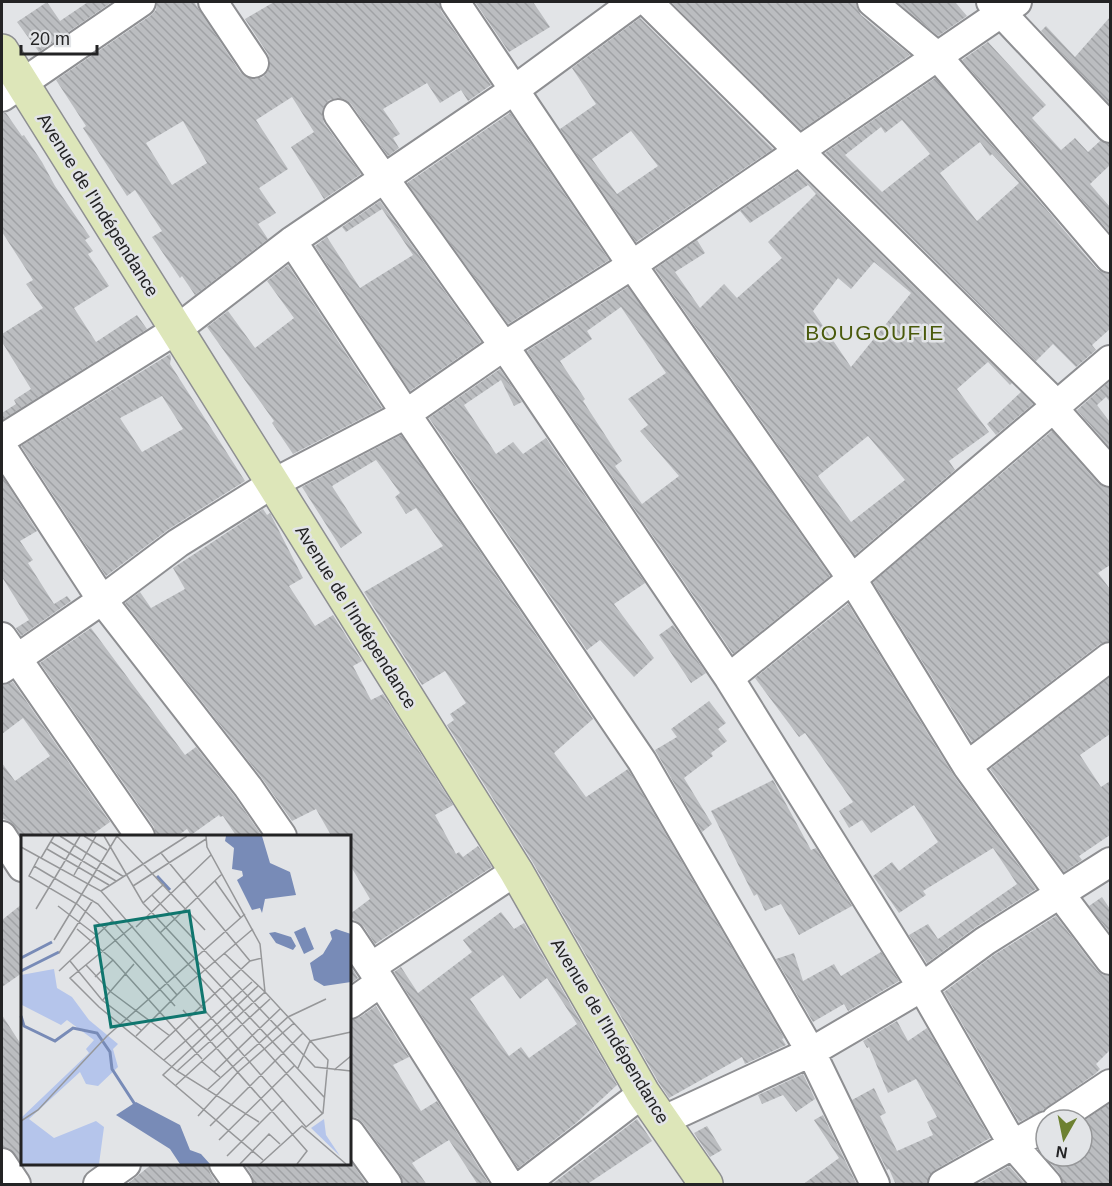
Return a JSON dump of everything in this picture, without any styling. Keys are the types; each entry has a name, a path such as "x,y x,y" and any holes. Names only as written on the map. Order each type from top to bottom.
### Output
{"main road":[{"name":"Avenue de l'Indépendance","path":"2,51 11,90 176,330 516,871 643,1093 706,1185"}],"street":[{"path":"11,90 141,2"},
{"path":"213,2 254,63"},
{"path":"455,2 632,265 852,579 967,766 1110,960"},
{"path":"2,439 176,330 292,242 514,90 634,2"},
{"path":"648,2 1051,399 1053,408 1110,472"},
{"path":"872,2 938,57 1110,258"},
{"path":"139,835 7,655 102,600 178,543 272,484 406,414 504,346 632,265 938,57 1003,5 1110,128"},
{"path":"338,114 504,346 729,678 922,987 1013,1145 1047,1185"},
{"path":"292,242 642,761 811,1052 875,1185"},
{"path":"729,678 852,579 1110,360"},
{"path":"2,447 102,600 248,787 281,835"},
{"path":"967,766 1110,657"},
{"path":"2,836 21,865"},
{"path":"662,1121 811,1052 922,987 985,941 1110,862"},
{"path":"351,1003 376,974 516,871"},
{"path":"351,937 509,1185"},
{"path":"1074,1108 1110,1084"},
{"path":"524,1185 643,1093"},
{"path":"943,1185 1034,1133"},
{"path":"351,1134 387,1185"},
{"path":"2,1163 16,1185"},
{"path":"98,1185 125,1165"},
{"path":"225,1165 238,1185"}],"building":[{"path":"47,2 60,21 88,2 112,2 39,52 17,22"},
{"path":"157,2 194,2 240,72 246,77 255,79 263,77 268,71 270,61 268,54 245,19 274,2 439,2 441,11 491,85 468,101 461,90 440,103 427,83 383,109 400,134 393,138 399,148 388,156 351,104 344,99 329,100 323,108 324,123 361,174 324,199 291,147 314,132 292,97 256,120 288,169 259,188 276,213 258,224 268,239 195,295 182,276 180,278 152,237 162,231 135,190 127,196 83,128 86,126 56,80 156,10","holes":["183,121 207,163 172,185 146,143"]},
{"path":"475,2 533,2 550,27 509,52"},
{"path":"671,2 856,2 861,15 910,55 801,130"},
{"path":"897,2 955,2 967,16 938,36"},
{"path":"1110,17 1110,105 1041,31 1046,26 1075,57"},
{"path":"640,18 773,149 636,242 560,129 596,104 572,68","holes":["631,131 658,166 617,194 592,159"]},
{"path":"988,42 1046,105 1032,118 1061,150 1075,138 1088,152 1100,141 1110,144 1110,165 1090,184 1110,207 1110,233 962,60"},
{"path":"935,78 1097,269 1110,274 1110,329 1092,345 1096,350 1076,367 1053,344 1036,361 825,153","holes":["902,120 930,154 882,192 845,155 881,127 885,133","980,142 990,156 992,154 1019,183 977,221 940,173"]},
{"path":"2,113 6,113 22,136 24,135 90,237 85,240 93,251 88,254 109,286 74,308 96,342 137,315 147,329 2,420 2,413 16,404 14,400 31,389 2,342 2,334 43,308 26,284 33,280 2,232"},
{"path":"510,113 609,260 508,324 407,183"},
{"path":"797,172 1012,383 1010,385 988,362 957,389 989,432 949,461 955,470 855,555 655,269 697,240 705,253 675,272 700,308 724,284 737,298 782,258 768,242 816,194 808,185 750,223 740,211","holes":["874,262 911,293 851,367 813,311 838,278 851,289","868,436 905,480 851,522 818,476"]},
{"path":"380,201 481,342 410,391 315,246 327,237 360,288 413,255 382,209 346,232 342,227"},
{"path":"288,265 382,408 293,454 272,423 274,421 207,327 228,311 255,348 294,318 267,281"},
{"path":"628,287 830,576 733,654 527,351","holes":["621,307 666,373 628,399 648,425 640,431 679,476 642,504 615,466 622,461 560,361 592,339 587,331"]},
{"path":"170,354 170,364 245,481 169,529 106,576 21,446","holes":["162,396 183,429 142,452 120,418"]},
{"path":"500,369 522,402 514,406 501,380 464,405 496,454 513,442 523,454 546,438 645,583 614,604 654,658 634,677 600,640 587,650 429,418"},
{"path":"1110,381 1110,402 1106,397 1097,405 1110,422 1110,448 1077,410"},
{"path":"1021,392 1033,404 996,435 987,424"},
{"path":"1052,431 1098,483 1110,488 1110,565 1098,573 1110,589 1110,641 1100,644 972,742 873,582"},
{"path":"401,435 593,719 554,753 586,797 628,769 786,1045 745,1064 742,1057 669,1098 659,1083 532,861 447,725 454,720 450,714 466,703 445,671 422,685 364,592 443,546 416,508 406,514 395,497 400,493 376,460 332,486 362,533 341,548 302,487"},
{"path":"2,476 37,531 20,541 33,560 28,563 54,604 67,596 71,601 21,636 16,628 29,620 2,577"},
{"path":"263,509 267,515 270,513 303,578 289,586 315,626 333,615 362,661 353,666 371,700 383,694 453,805 435,815 456,854 459,852 463,857 478,846 492,867 375,944 364,927 351,916 370,899 351,867 351,835 331,835 316,809 292,821 261,777 125,603 140,592 151,608 185,589 173,568"},
{"path":"848,604 954,776 1036,889 976,927 927,963 909,935 928,924 938,939 1017,884 993,848 923,891 926,895 899,913 873,876 892,862 899,871 938,842 914,805 871,833 862,820 849,828 839,811 853,802 805,733 799,737 755,678"},
{"path":"673,625 706,673 691,683 659,635"},
{"path":"91,628 185,755 196,747 261,835 236,835 223,816 219,815 191,835 187,829 179,835 156,835 154,827 40,663"},
{"path":"1110,677 1110,734 1080,755 1101,787 1110,781 1110,835 1079,856 1082,860 1064,872 990,769"},
{"path":"13,682 110,822 92,835 21,836 10,822 2,818 2,763 15,781 50,756 23,718 2,734 2,685"},
{"path":"709,701 726,723 718,729 727,741 711,753 713,756 684,778 712,824 702,832 655,750 677,737 671,729"},
{"path":"773,780 811,850 816,848 852,906 799,935 781,904 765,911 757,894 754,896 711,811"},
{"path":"1102,897 1110,909 1110,933 1089,906"},
{"path":"21,905 21,974 2,987 2,920"},
{"path":"501,912 514,929 524,923 617,1085 576,1123 518,1168 394,972 401,967 418,993 472,952 463,940","holes":["503,975 520,999 547,978 577,1024 529,1058 521,1047 509,1056 470,999"]},
{"path":"1056,916 1097,970 1103,975 1110,976 1110,1050 1096,1064 1100,1069 1046,1108 1034,1108 1034,1114 1019,1122 944,992 994,955"},
{"path":"881,952 899,981 848,1011 844,1004 813,1022 776,959 794,953 803,981 834,964 841,976"},
{"path":"351,967 358,978 351,983"},
{"path":"376,1006 409,1057 393,1065 421,1111 437,1101 490,1185 478,1185 449,1140 412,1163 427,1185 403,1185 400,1174 363,1123 357,1118 351,1117 351,1020 360,1017"},
{"path":"2,1015 21,1044 21,1163 10,1149 2,1147"},
{"path":"897,1021 908,1041 927,1028 990,1138 935,1170 929,1176 927,1185 896,1185 852,1100 874,1088 886,1113 880,1116 897,1151 933,1135 927,1122 937,1117 916,1079 888,1093 869,1047 867,1048 863,1041"},
{"path":"803,1074 815,1099 796,1112 783,1095 762,1104 758,1095"},
{"path":"1110,1103 1110,1185 1063,1185 1055,1168 1094,1168 1094,1114"},
{"path":"823,1115 857,1185 802,1185 839,1158 814,1120"},
{"path":"637,1119 652,1141 586,1185 551,1185"},
{"path":"707,1126 722,1150 710,1157 694,1133"},
{"path":"351,1161 367,1185 254,1185 252,1175 245,1165 351,1165"},
{"path":"151,1165 208,1165 210,1173 218,1185 126,1185"},
{"path":"1009,1166 1026,1185 976,1185"}],"district":[{"name":"BOUGOUFIE","path":"875,333"}]}
